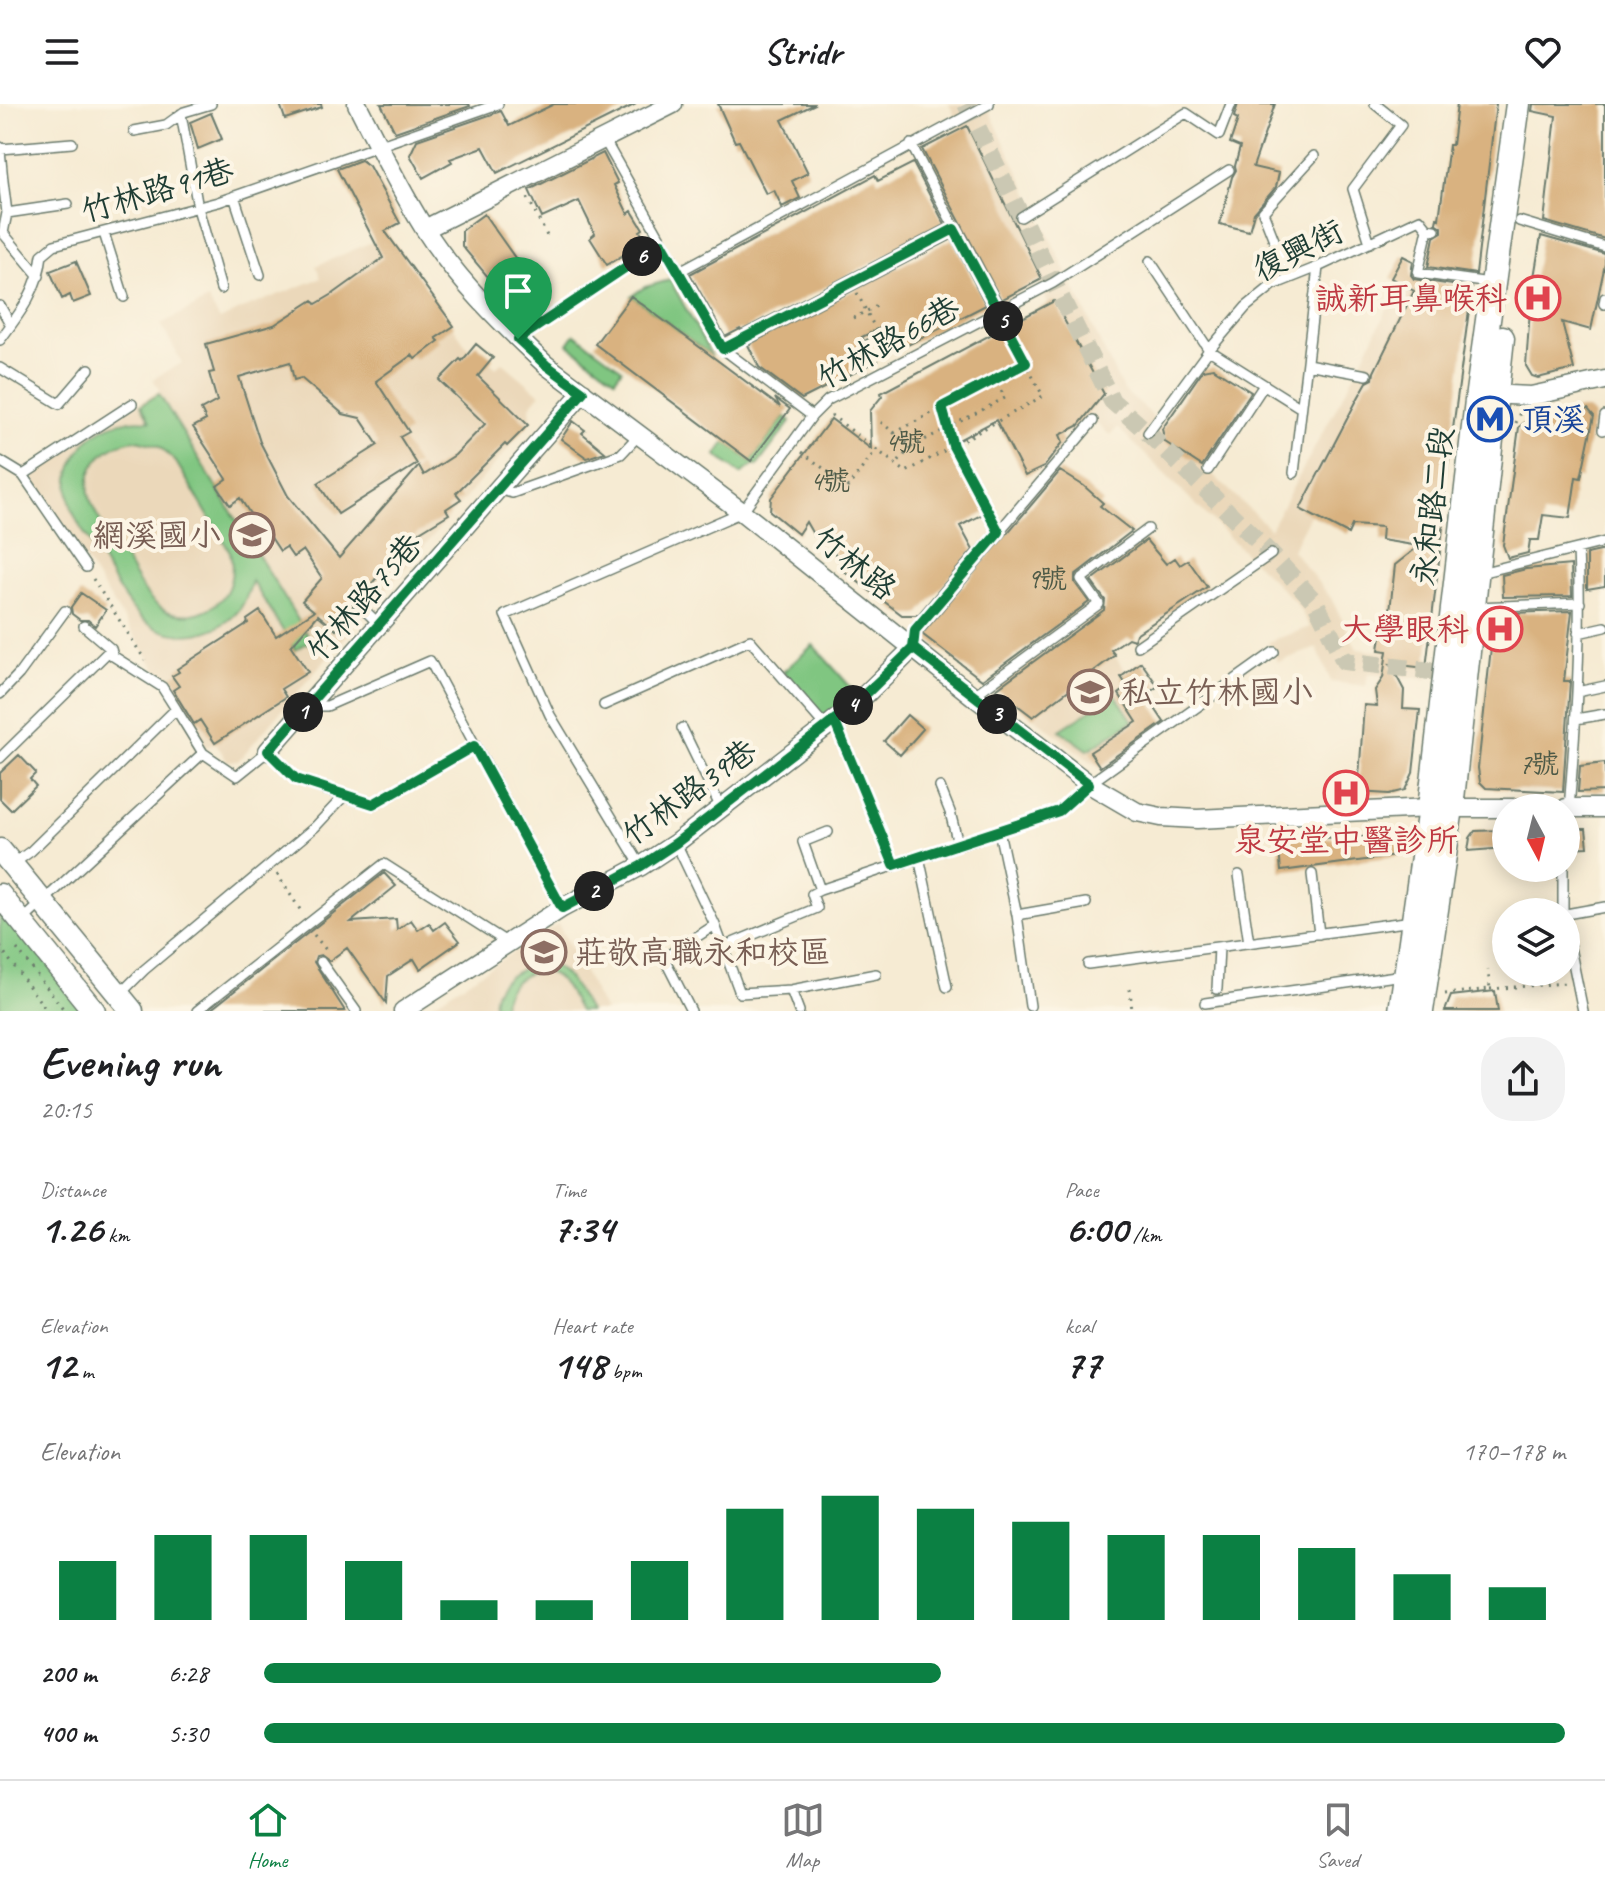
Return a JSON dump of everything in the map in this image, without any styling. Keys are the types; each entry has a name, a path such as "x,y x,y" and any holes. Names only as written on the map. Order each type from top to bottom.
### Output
{"main road":[{"name":"永和路二段","path":"1401,1011 1415,921 1440,808 1472,607 1496,238 1518,104"},
{"name":"永和路二段","path":"1422,1004 1440,808 1486,394 1519,221 1532,104"}],"street":[{"name":"竹林路","path":"357,104 425,229 489,311 518,339 546,365 742,512 1089,784 1137,812 1161,817 1197,819 1492,808"},
{"path":"425,229 673,104"},
{"path":"1486,394 1531,396 1605,380"},
{"name":"竹林路75巷","path":"268,751 583,392"},
{"name":"竹林路39巷","path":"403,1011 562,908 641,866 676,843 857,703 913,648"},
{"path":"1580,808 1605,808"},
{"path":"6,857 125,1003"},
{"path":"0,895 94,1011"}],"lane":[{"path":"134,131 166,125 183,110 211,104"},
{"name":"竹林路91巷","path":"0,340 28,302 39,276 42,255 54,245 198,208 379,147 476,108 498,104"},
{"path":"678,272 989,104"},
{"path":"1021,217 1186,113 1219,135 1231,104"},
{"path":"1370,243 1353,189 1401,125 1375,104"},
{"path":"183,110 198,208 221,289"},
{"path":"604,139 723,349 812,416"},
{"path":"39,276 2,234 7,213 1,182 0,149 72,143"},
{"path":"911,144 998,311"},
{"path":"1289,278 1263,212 1314,156"},
{"name":"竹林路66巷","path":"742,512 812,416 828,400 1053,283 1229,170"},
{"path":"234,196 260,275"},
{"path":"7,213 68,204"},
{"name":"復興街","path":"1148,433 1209,350 1246,307 1273,285 1420,219 1432,230 1418,273 1494,284"},
{"path":"1519,221 1605,247"},
{"path":"723,349 954,229"},
{"path":"104,233 124,297"},
{"path":"518,339 662,243"},
{"path":"1150,261 1209,350 1301,408"},
{"path":"1294,473 1318,267"},
{"path":"0,306 11,325"},
{"path":"1307,364 1367,375"},
{"path":"0,368 59,404 89,369"},
{"path":"1208,470 1264,385"},
{"path":"23,475 132,404"},
{"path":"1603,430 1605,416"},
{"path":"913,648 915,630 1093,421"},
{"path":"496,489 512,493 621,454 638,436"},
{"path":"0,461 23,475 86,567"},
{"path":"641,866 550,715 505,615 742,512"},
{"path":"973,696 1099,604 1081,579 1148,529"},
{"path":"1475,574 1605,542"},
{"path":"1569,794 1577,692 1578,549"},
{"path":"1138,646 1271,554"},
{"path":"1472,607 1580,603"},
{"path":"358,604 380,625"},
{"path":"0,694 19,674 65,611"},
{"path":"84,626 111,649 113,656 162,687"},
{"path":"1578,633 1605,627"},
{"path":"604,705 750,640 830,724"},
{"path":"0,758 111,649"},
{"path":"723,947 817,908 812,894 820,890 1059,811 1089,784 1274,652"},
{"path":"309,706 327,706 430,661 562,908"},
{"path":"1577,692 1605,686"},
{"name":"竹林路75巷","path":"162,687 203,753 237,776 268,751"},
{"path":"6,857 31,851 176,709"},
{"path":"1576,719 1605,714"},
{"path":"682,728 721,808"},
{"path":"268,751 296,779 373,804 474,746"},
{"path":"21,922 203,753"},
{"path":"940,787 958,844"},
{"path":"125,1003 144,970 315,827 344,796"},
{"path":"999,831 1017,915 1030,1006"},
{"path":"820,890 803,842 828,832"},
{"path":"676,843 715,925 740,993 791,990 876,974"},
{"path":"919,857 947,987"},
{"path":"197,1011 384,864 508,943"},
{"path":"1312,874 1319,934"},
{"path":"1239,875 1249,943"},
{"path":"1017,915 1086,903"},
{"path":"1580,911 1605,907"},
{"path":"1088,964 1415,921"},
{"path":"691,1011 664,958 715,925"},
{"path":"1217,989 1219,947"},
{"path":"321,962 356,1011"},
{"path":"1205,1003 1407,974"},
{"path":"1578,986 1583,1011"},
{"path":"791,990 799,1011"}],"path":[{"path":"518,180 549,240"},
{"path":"856,292 877,332"},
{"path":"853,318 879,305"},
{"path":"821,407 906,472 1043,396 998,311"},
{"path":"883,371 865,338 888,326 905,360"},
{"path":"894,433 1026,363"},
{"path":"896,465 911,447 1005,398 995,379"},
{"path":"942,407 953,446 999,532"},
{"path":"881,422 911,447"},
{"path":"804,454 848,487 876,450"},
{"path":"86,567 162,687"},
{"path":"830,724 894,865"},
{"path":"0,947 47,1011"},
{"path":"16,948 65,1011"},
{"path":"1488,970 1490,989"},
{"path":"1422,1004 1490,989 1527,986"},
{"path":"1130,989 1132,1011"}],"shaded area":[{"path":"949,104 986,104 1123,390 1149,412 1162,429 1165,442 1206,468 1270,529 1364,357 1406,269 1430,282 1292,550 1331,598 1357,649 1431,657 1428,679 1368,673 1366,686 1331,682 1317,648 1278,662 1268,642 1310,627 1296,603 1118,428 1110,435 1076,407 1093,394"},
{"name":"網溪國小","path":"388,235 470,351 476,344 493,358 490,362 496,368 502,362 540,394 530,406 531,422 379,598 370,590 340,626 348,634 238,761 227,761 216,743 206,747 34,480 34,471 160,390 153,379 182,363 161,324 208,300 220,320 321,278 316,266"},
{"name":"私立竹林國小","path":"1110,649 1126,672 1141,662 1158,686 1145,697 1167,727 1101,769 1033,717 1046,709"},
{"name":"莊敬高職永和校區","path":"558,924 605,1011 421,1011"}],"green space":[{"path":"670,280 712,356 631,296 645,287"},
{"path":"575,334 622,369 615,379 568,344"},
{"path":"159,394 311,641 295,650 252,581 240,609 230,619 204,632 176,634 162,631 138,615 126,601 76,519 68,487 80,451 95,434 117,423 150,421 141,405","holes":["137,440 159,446 176,462 230,552 232,573 226,592 217,603 199,613 171,612 152,600 102,525 89,492 92,470 98,460 115,446"]},
{"path":"785,416 791,421 757,466 755,464 741,474 716,455 726,442 751,461"},
{"path":"813,645 856,693 834,714 820,716 783,672"},
{"path":"1115,694 1133,721 1088,750 1060,730"},
{"path":"0,891 102,1011 0,1011"},
{"path":"546,963 567,976 589,1011 579,1011 561,981 552,974 534,972 511,987 503,1002 504,1011 495,1011 494,1000 501,983 517,972"}],"building":[{"path":"280,104 321,104 322,107 285,119"},
{"path":"381,104 469,104 470,106 395,132"},
{"path":"554,104 636,104 497,173 483,147 450,159 452,162 423,178 410,155 417,140 501,111 509,126"},
{"path":"718,104 815,104 782,120 808,173 792,181 800,198 782,207 774,190 766,194 739,141 735,142"},
{"path":"1238,104 1275,104 1253,167 1279,173 1276,187 1254,213 1249,231 1220,224 1240,147 1230,143 1238,119 1234,117"},
{"path":"1457,104 1496,104 1476,274 1428,267 1434,237 1442,232 1442,227 1436,223"},
{"path":"1533,104 1605,104 1605,239 1544,221 1556,116 1532,111"},
{"path":"211,113 222,139 198,149 190,122"},
{"path":"967,126 1042,279 1001,300 922,149"},
{"path":"603,153 618,183 614,185 628,214 632,211 646,241 607,265 590,238 595,234 579,201 542,218 529,190"},
{"path":"361,160 369,166 400,223 385,231 454,326 436,338 439,341 415,359 412,355 376,381 409,432 400,437 417,464 338,514 318,483 378,445 360,418 343,414 301,378 294,380 290,362 239,377 260,442 288,496 339,558 419,466 424,475 455,455 485,424 439,380 460,359 462,361 476,344 493,358 478,376 528,425 456,493 461,499 446,509 449,514 410,538 363,598 352,599 353,610 336,630 318,615 291,646 308,672 281,689 286,697 215,743 200,720 194,724 173,690 179,686 172,676 179,672 177,669 248,623 247,620 260,611 276,636 314,611 302,601 322,578 303,550 293,557 286,547 280,551 270,536 266,539 240,498 230,505 217,486 227,479 193,427 206,420 201,410 217,401 209,373 214,372 206,344 274,325 313,300 316,304 333,294 383,258 337,169"},
{"path":"913,163 945,225 725,337 690,274 875,175 878,181"},
{"path":"484,214 525,272 498,289 462,246 462,230"},
{"path":"1541,236 1605,254 1605,264 1591,330 1562,322 1574,369 1538,378 1532,376 1526,366 1531,295"},
{"path":"952,239 986,305 902,348 889,324 862,337 875,362 802,399 759,367 748,345"},
{"path":"1403,256 1413,261 1411,275 1414,279 1472,288 1440,525 1440,530 1443,527 1426,668 1390,664 1404,690 1403,709 1420,710 1413,773 1405,790 1389,794 1358,792 1364,705 1377,706 1375,690 1383,678 1387,651 1379,650 1382,628 1388,629 1395,565 1419,546 1381,540 1382,527 1352,525 1348,534 1300,509 1358,398 1367,382 1373,379 1414,291 1391,278"},
{"path":"76,261 91,296 73,303 70,295 62,299 50,271"},
{"path":"631,296 780,407 775,398 790,409 751,461 595,344"},
{"path":"1054,301 1104,394 1078,426 1060,435 1063,442 1044,467 1025,476 996,420 951,444 987,512 960,526 973,550 918,615 902,615 844,571 823,531 814,536 806,522 798,534 770,511 771,498 831,419 871,449 870,411 882,396 881,393"},
{"path":"1213,368 1251,392 1202,466 1165,442 1162,429 1203,370"},
{"path":"1588,409 1594,416 1581,478 1576,477 1570,518 1543,515 1539,540 1530,540 1528,553 1508,558 1503,545 1519,427 1528,420"},
{"path":"573,421 605,452 587,458 561,439"},
{"path":"1060,471 1084,486 1103,503 1100,506 1132,531 1075,575 1075,583 1089,602 982,680 922,634"},
{"path":"1146,540 1166,564 1175,558 1180,565 1188,560 1207,587 1136,634 1134,640 1128,638 1111,650 1115,655 1033,717 996,689 1104,610 1105,600 1091,581"},
{"path":"1605,550 1605,586 1587,589 1587,554"},
{"path":"1571,565 1572,596 1503,597 1502,575 1526,569"},
{"path":"81,593 106,610 95,626 72,614 71,607"},
{"path":"1572,611 1564,681 1570,681 1563,792 1486,788 1480,782 1478,768 1493,629 1513,618 1511,613"},
{"path":"1141,662 1158,686 1146,695 1164,722 1100,767 1090,752 1137,722 1119,694 1128,687 1121,677"},
{"path":"907,715 923,729 900,755 884,741"},
{"path":"19,755 36,773 30,779 36,786 11,810 0,799 0,773"},
{"path":"1605,763 1605,791 1578,792 1580,766"},
{"path":"1580,829 1586,829 1588,847 1580,847"},
{"path":"1492,830 1492,849 1468,851 1470,838 1475,831"},
{"path":"1395,836 1404,855 1281,871 1278,839"},
{"path":"384,873 396,886 351,922 396,919 397,930 411,920 418,930 429,923 434,930 445,922 460,941 420,969 414,959 388,976 386,1003 347,948 329,961 321,955 316,956 314,962 345,1011 209,1011"},
{"path":"1495,991 1498,1011 1445,1011 1451,996"}],"tunnel":[{"path":"966,104 1112,401 1271,554 1316,603 1344,661 1446,673"}],"place":[{"name":"誠新耳鼻喉科","path":"1538,298"},
{"name":"頂溪","path":"1490,419"},
{"name":"網溪國小","path":"252,535"},
{"name":"大學眼科","path":"1500,629"},
{"name":"私立竹林國小","path":"1090,692"},
{"name":"泉安堂中醫診所","path":"1346,793"},
{"name":"莊敬高職永和校區","path":"544,952"}],"route":[{"path":"518,339 546,365 583,392 268,751 296,779 373,804 474,746 562,908 641,866 676,843 834,720 857,703 913,648 1089,784 1059,811 894,865 834,720 857,703 913,648 915,630 999,532 953,446 942,407 1026,363 954,229 723,349 662,243 518,339"}]}
